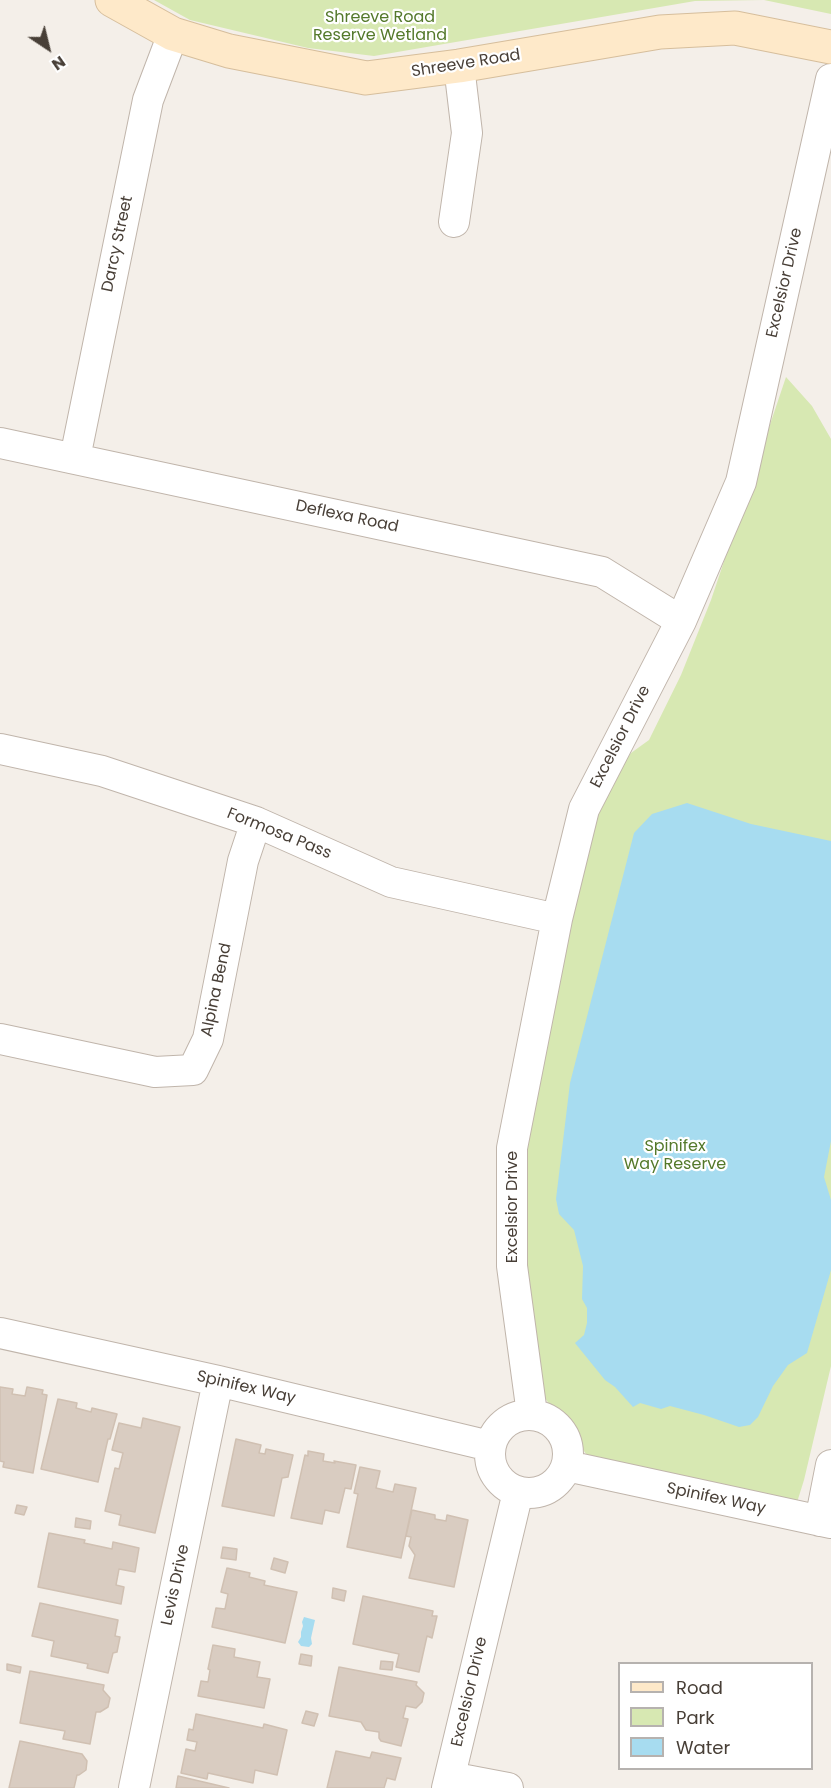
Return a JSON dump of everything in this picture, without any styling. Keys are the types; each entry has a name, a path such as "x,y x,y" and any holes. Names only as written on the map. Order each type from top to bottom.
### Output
{"street":[{"name":"Shreeve Road","path":"112,0 173,34 229,51 366,78 459,66 671,31 735,28 831,47"},
{"name":"Darcy Street","path":"75,458 148,100 173,34"},
{"path":"454,222 466,133 459,66"},
{"name":"Excelsior Drive","path":"532,1414 512,1266 512,1148 557,919 584,809 681,621 741,482 831,79"},
{"name":"Deflexa Road","path":"0,443 602,572 681,621"},
{"name":"Formosa Pass","path":"0,749 102,771 256,822 392,882 557,919"},
{"name":"Alpina Bend","path":"0,1039 154,1072 193,1070 208,1038 243,861 256,822"},
{"name":"Spinifex Way","path":"0,1333 218,1381 490,1446"},
{"name":"Levis Drive","path":"134,1788 218,1381"},
{"path":"532,1414 546,1418 557,1426 565,1437 568,1450 567,1466 560,1478 550,1487 537,1492 518,1492 505,1485 496,1475 490,1462 490,1446 495,1433 504,1423 516,1416 532,1414"},
{"path":"825,1522 831,1465"},
{"name":"Spinifex Way","path":"567,1466 825,1522"},
{"name":"Excelsior Drive","path":"448,1782 518,1492"},
{"path":"448,1782 508,1788"}],"green space":[{"name":"Shreeve Road Reserve Wetland","path":"154,0 764,0 695,1 374,56 308,48 190,20"},
{"path":"764,0 831,0 831,14"},
{"name":"Spinifex Way Reserve","path":"786,377 812,406 831,439 831,1366 804,1480 794,1512 595,1466 533,1382 518,1149 596,801 631,753 649,740 681,675 711,600"}],"water":[{"path":"687,803 751,824 831,841 831,1141 824,1177 831,1200 831,1270 807,1353 788,1365 773,1386 758,1417 750,1425 739,1427 670,1406 661,1409 640,1403 633,1407 615,1387 605,1380 575,1343 584,1335 587,1323 587,1308 582,1299 583,1266 574,1230 559,1214 556,1199 570,1083 634,833 652,814"},
{"path":"304,1617 315,1620 312,1644 309,1647 301,1646 298,1642"}],"building":[{"path":"0,1387 13,1389 12,1394 25,1396 27,1387 43,1390 42,1394 47,1395 33,1473 3,1467 4,1462 0,1461"},
{"path":"58,1399 77,1403 76,1408 91,1412 92,1408 117,1414 110,1439 108,1439 98,1482 41,1469"},
{"path":"143,1418 180,1427 155,1533 119,1525 121,1515 105,1511 115,1468 119,1469 123,1453 112,1450 119,1423 141,1428"},
{"path":"236,1439 261,1445 259,1453 265,1454 266,1449 293,1455 288,1477 282,1478 274,1516 222,1506"},
{"path":"308,1451 324,1454 323,1461 356,1465 351,1489 345,1488 339,1513 325,1510 322,1524 291,1518 305,1455 308,1456"},
{"path":"360,1467 380,1471 376,1488 393,1492 395,1484 416,1488 401,1558 347,1547 358,1494 354,1493"},
{"path":"17,1505 27,1507 24,1515 15,1513"},
{"path":"412,1510 435,1515 435,1519 446,1521 447,1515 468,1520 454,1587 409,1578 415,1555 409,1546 411,1537 406,1536"},
{"path":"76,1518 91,1521 90,1529 75,1527"},
{"path":"49,1533 85,1540 84,1543 112,1549 113,1542 139,1548 135,1572 119,1569 116,1585 124,1587 121,1604 38,1587"},
{"path":"223,1547 237,1549 236,1560 221,1558"},
{"path":"274,1558 288,1562 285,1573 271,1569"},
{"path":"227,1568 250,1573 249,1577 265,1581 264,1585 297,1592 285,1643 212,1627 216,1608 225,1609 228,1594 221,1592"},
{"path":"333,1588 346,1591 344,1601 332,1598"},
{"path":"363,1596 433,1611 432,1616 437,1616 432,1638 427,1636 419,1672 396,1667 399,1654 353,1644"},
{"path":"40,1603 118,1620 115,1636 120,1637 117,1652 113,1653 108,1673 87,1668 88,1664 51,1656 54,1641 32,1636"},
{"path":"213,1645 235,1649 234,1657 260,1662 257,1677 270,1679 264,1708 198,1696 201,1681 208,1682"},
{"path":"301,1654 312,1656 311,1666 299,1664"},
{"path":"381,1661 393,1662 392,1670 380,1669"},
{"path":"7,1664 21,1667 20,1673 7,1670"},
{"path":"339,1667 417,1682 416,1685 424,1693 422,1702 416,1708 406,1706 403,1718 408,1719 401,1746 381,1741 379,1732 366,1730 361,1722 329,1716"},
{"path":"30,1671 104,1685 103,1690 110,1698 108,1707 96,1712 90,1744 63,1739 65,1731 20,1723"},
{"path":"306,1711 318,1714 314,1726 302,1723"},
{"path":"196,1714 263,1728 264,1724 287,1730 277,1775 255,1770 253,1783 208,1773 207,1779 181,1773 186,1749 195,1751 197,1742 187,1740 189,1729 193,1730"},
{"path":"20,1741 82,1754 87,1761 86,1770 77,1775 74,1788 9,1788"},
{"path":"336,1751 370,1758 372,1752 401,1758 395,1780 387,1778 384,1788 327,1788"},
{"path":"178,1776 229,1788 176,1788"}]}
